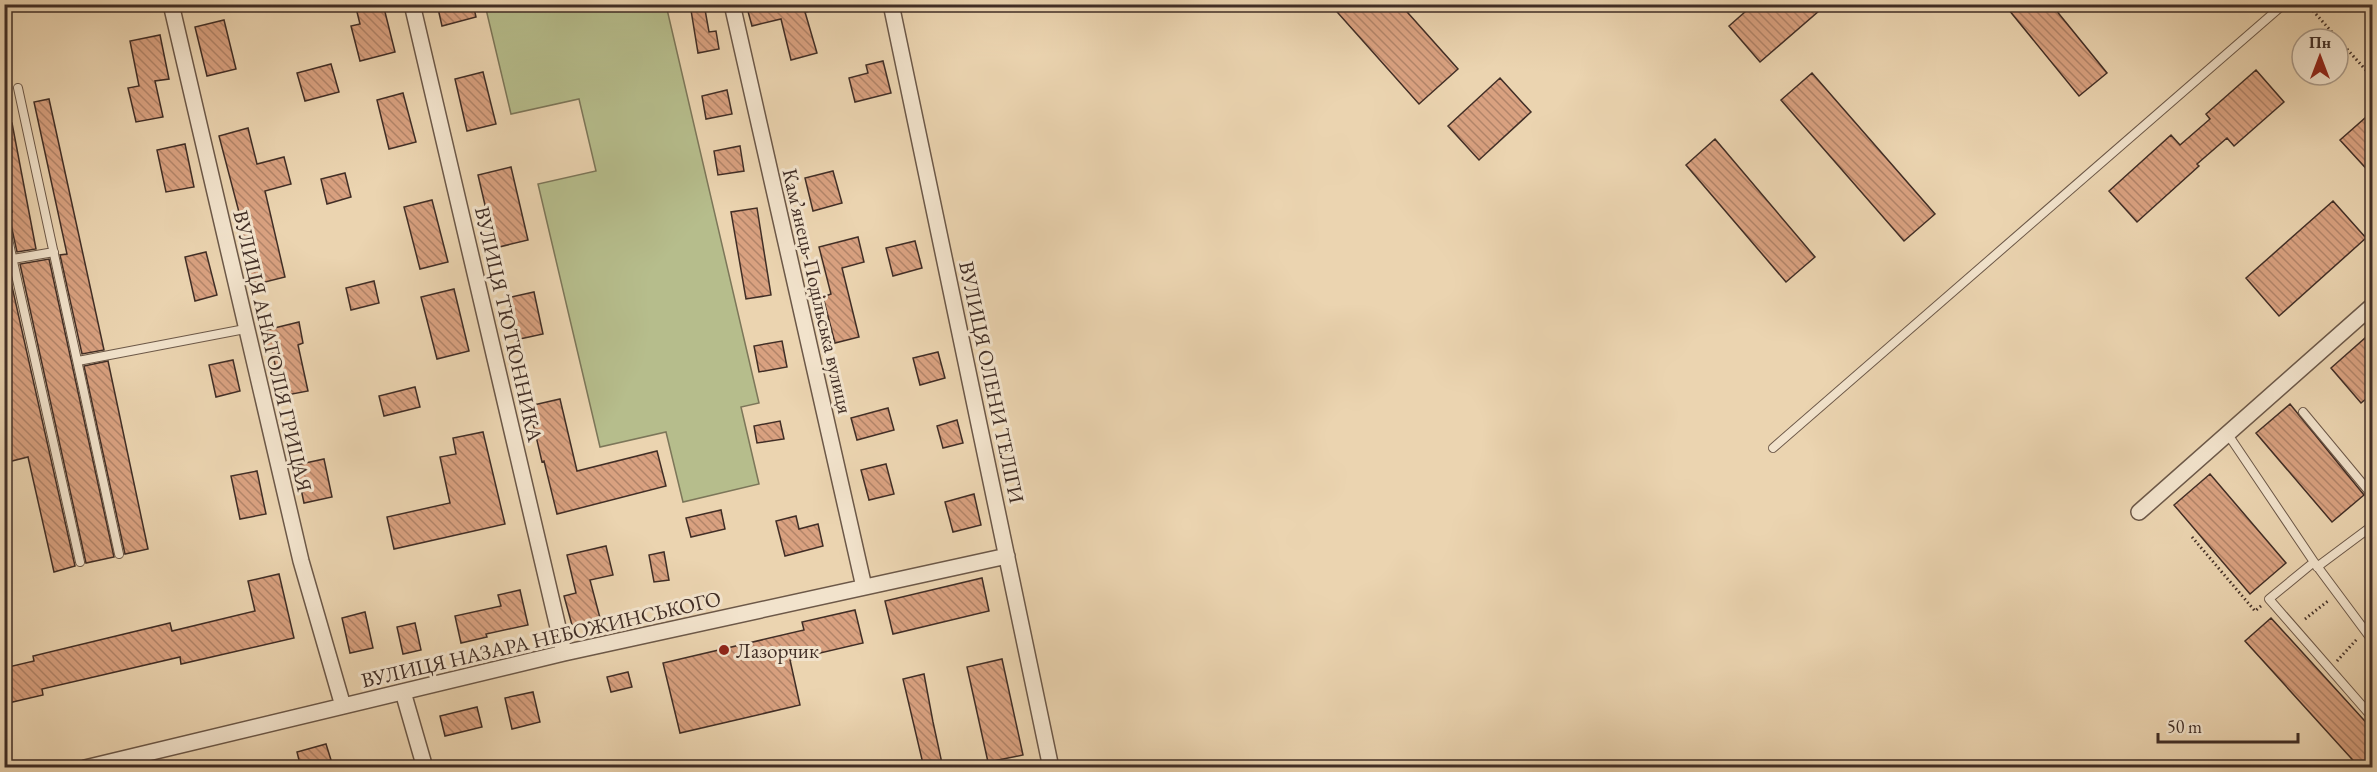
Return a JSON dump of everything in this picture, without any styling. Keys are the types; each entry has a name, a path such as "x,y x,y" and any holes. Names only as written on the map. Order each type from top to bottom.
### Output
{"street":[{"name":"ВУЛИЦЯ АНАТОЛІЯ ГРИЦАЯ","path":"171,4 245,329 301,561 343,706"},
{"name":"ВУЛИЦЯ ТЮТЮННИКА","path":"412,4 564,653"},
{"name":"Камʼянець-Подільська вулиця","path":"732,4 864,587"},
{"name":"ВУЛИЦЯ ОЛЕНИ ТЕЛІГИ","path":"891,4 1051,768"},
{"path":"2139,512 2373,306"},
{"name":"ВУЛИЦЯ НАЗАРА НЕБОЖИНСЬКОГО","path":"85,768 564,653 1007,556"},
{"path":"403,692 425,768"}],"lane":[{"path":"1773,448 2284,4"},
{"path":"18,88 119,554"},
{"path":"4,221 80,562"},
{"path":"13,259 54,252"},
{"path":"78,361 245,329"},
{"path":"2303,412 2373,495"},
{"path":"2227,433 2315,565 2373,640"},
{"path":"2373,526 2269,599 2373,717"}],"path":[{"path":"2307,4 2327,27"},
{"path":"2350,52 2373,77"},
{"path":"2192,537 2255,611 2269,599"},
{"path":"2294,627 2338,594"},
{"path":"2330,669 2365,630"}],"green space":[{"path":"485,5 666,5 759,403 741,407 759,484 683,502 666,432 600,447 538,184 596,171 579,99 511,114"}],"building":[{"path":"355,4 383,4 395,52 360,61 351,26 360,24"},
{"path":"437,4 473,4 476,17 442,26"},
{"path":"690,4 704,4 709,32 716,31 719,49 698,53"},
{"path":"746,4 815,4 816,10 805,12 817,53 791,60 781,19 752,26"},
{"path":"1330,4 1400,4 1458,69 1419,104"},
{"path":"1754,4 1827,4 1760,62 1729,26"},
{"path":"2004,4 2051,4 2107,73 2079,96"},
{"path":"224,20 236,69 207,76 195,27"},
{"path":"160,35 169,79 155,81 163,117 136,122 128,88 139,86 130,41"},
{"path":"883,61 891,93 855,102 849,78 868,73 866,65"},
{"path":"331,64 339,92 305,101 297,73"},
{"path":"2256,70 2284,102 2234,146 2227,138 2137,222 2109,191 2171,135 2180,145 2210,119 2206,114"},
{"path":"483,72 496,124 467,131 455,79"},
{"path":"1812,73 1935,214 1904,241 1781,100"},
{"path":"1500,78 1531,112 1479,160 1448,126"},
{"path":"727,90 732,114 706,119 702,96"},
{"path":"403,93 416,142 389,149 377,100"},
{"path":"49,99 104,350 82,354 60,255 67,254 34,102"},
{"path":"2373,111 2373,176 2340,140"},
{"path":"12,123 36,249 17,252 10,220 4,215 4,212 12,212 4,175 4,124"},
{"path":"248,128 257,164 284,157 291,184 265,191 285,277 253,285 237,217 240,216 219,136"},
{"path":"1715,139 1815,257 1786,282 1686,165"},
{"path":"185,144 194,187 166,192 157,150"},
{"path":"740,146 744,171 718,175 714,151"},
{"path":"511,167 528,240 495,248 478,175"},
{"path":"833,171 842,203 813,211 805,178"},
{"path":"345,173 351,197 327,204 321,179"},
{"path":"432,200 448,262 420,269 404,207"},
{"path":"2333,201 2366,238 2279,316 2246,278"},
{"path":"757,208 771,295 746,299 731,212"},
{"path":"858,237 864,262 842,268 859,337 835,343 823,297 831,294 819,247"},
{"path":"915,241 922,268 893,276 886,248"},
{"path":"4,251 75,566 54,572 28,457 4,463"},
{"path":"206,252 217,295 195,301 185,257"},
{"path":"49,259 114,557 86,563 20,264"},
{"path":"374,281 379,303 351,310 346,288"},
{"path":"454,289 469,351 437,359 421,297"},
{"path":"534,292 543,334 515,340 507,298"},
{"path":"299,322 303,343 298,345 308,391 282,396 272,351 267,352 262,331"},
{"path":"2373,331 2373,393 2361,403 2331,368"},
{"path":"782,341 787,367 759,372 754,346"},
{"path":"938,352 945,378 920,385 913,358"},
{"path":"233,360 240,391 216,397 209,365"},
{"path":"108,361 148,549 125,554 84,366"},
{"path":"415,387 420,407 384,416 379,396"},
{"path":"560,399 577,471 657,451 666,486 557,514 529,406"},
{"path":"2290,404 2364,495 2332,522 2256,433"},
{"path":"888,408 894,430 857,440 851,418"},
{"path":"957,420 963,443 943,448 937,426"},
{"path":"780,421 784,439 757,443 754,426"},
{"path":"483,432 505,524 394,549 387,517 450,503 440,457 456,454 453,438"},
{"path":"324,459 332,497 304,503 296,465"},
{"path":"886,464 894,494 869,500 861,470"},
{"path":"257,471 266,514 240,519 231,476"},
{"path":"2210,474 2286,563 2250,594 2174,505"},
{"path":"974,494 981,525 953,532 945,502"},
{"path":"721,510 725,529 691,537 686,518"},
{"path":"796,516 799,529 818,524 823,546 785,556 776,521"},
{"path":"606,546 613,575 590,580 600,618 572,625 564,596 576,593 567,555"},
{"path":"664,552 669,580 654,582 649,555"},
{"path":"279,574 294,638 181,664 180,657 42,689 43,695 4,704 4,668 34,661 33,656 170,623 172,631 255,611 248,581"},
{"path":"982,578 989,611 893,634 885,601"},
{"path":"520,590 528,625 486,634 487,637 461,643 455,616 501,606 498,595"},
{"path":"855,610 863,643 790,660 800,705 680,733 663,663 804,630 802,622"},
{"path":"365,612 373,648 350,653 342,618"},
{"path":"2271,618 2373,730 2373,768 2360,768 2245,641"},
{"path":"415,623 421,650 403,654 397,627"},
{"path":"1002,659 1023,755 988,762 967,667"},
{"path":"628,672 632,687 611,692 607,677"},
{"path":"924,674 943,768 924,768 903,679"},
{"path":"533,692 540,722 512,729 505,698"},
{"path":"477,707 482,727 445,736 440,716"},
{"path":"326,744 331,760 301,768 297,752"}],"place":[{"name":"Лазорчик","path":"724,650"}]}
